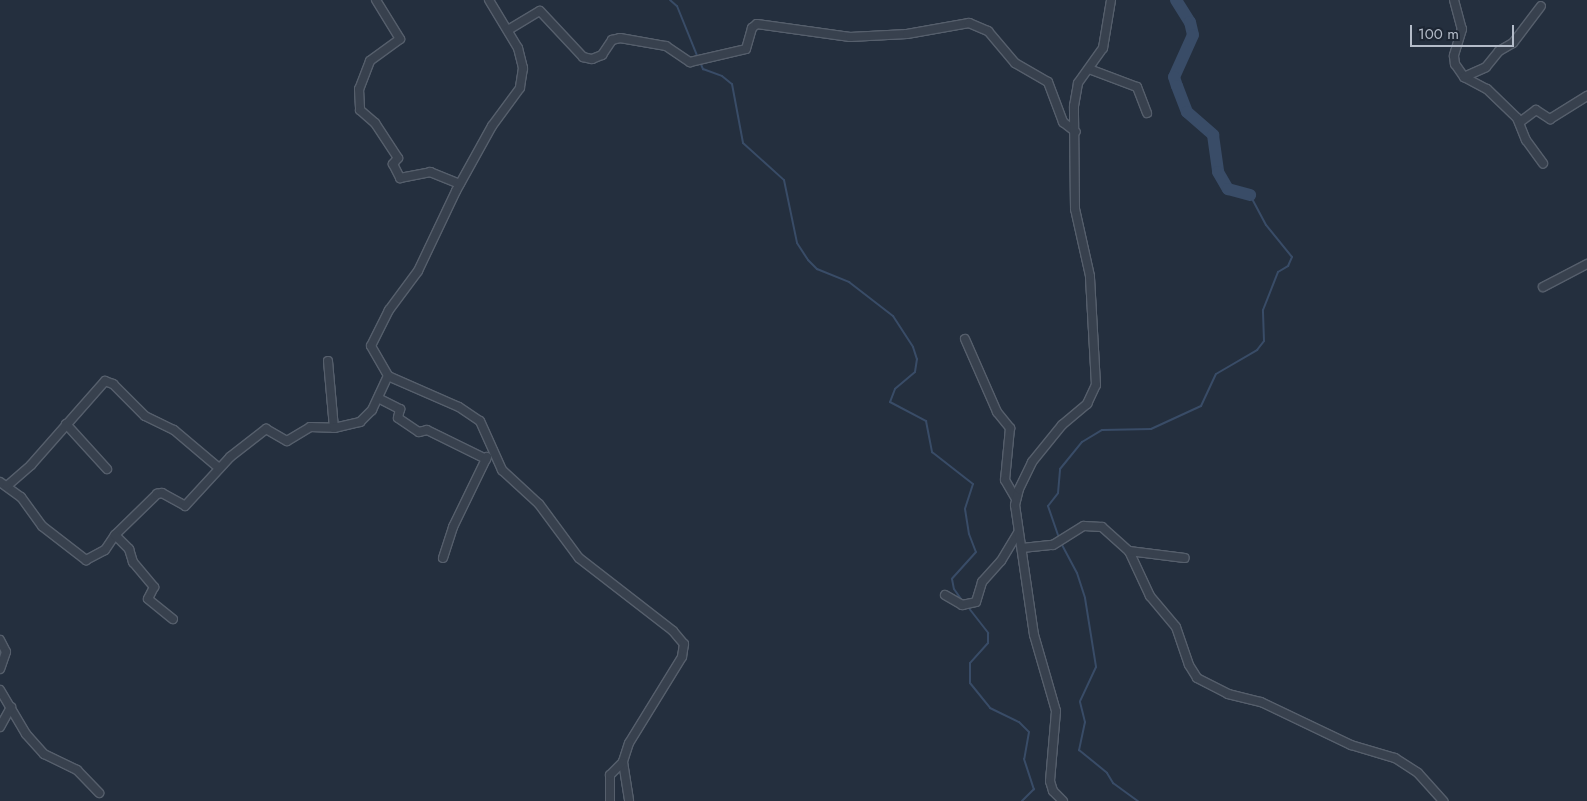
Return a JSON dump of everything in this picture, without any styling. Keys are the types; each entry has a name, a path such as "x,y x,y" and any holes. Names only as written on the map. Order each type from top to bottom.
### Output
{"street":[{"path":"376,0 400,39 370,61 358,89 360,110 375,123 398,158 393,165 400,178 430,172 460,184"},
{"path":"489,0 508,30 523,61 520,88 496,120 460,184 418,271 389,310 372,340 373,352 388,376 468,412 482,425 502,470 539,504 585,564 673,631 684,644 682,657 637,727 623,762 610,775 610,801"},
{"path":"1063,801 1051,786 1056,711 1034,635 1022,548 1018,533 1016,499 1036,456 1066,420 1087,404 1096,385 1097,366 1090,276 1075,209 1075,94 1079,81 1103,48 1111,0"},
{"path":"1454,0 1462,28 1454,58 1464,77 1488,89 1520,122 1526,140 1543,163"},
{"path":"1464,77 1486,67 1499,52 1513,43 1541,6"},
{"path":"508,30 542,12 575,50 587,58 602,55 612,40 620,38 666,46 685,61 692,61 746,49 752,28 757,24 850,37 907,34 936,26 976,24 988,31 1015,63 1050,84 1063,122 1076,132"},
{"path":"1089,69 1137,87 1146,113"},
{"path":"1520,122 1537,110 1550,119 1587,96"},
{"path":"1543,287 1587,264"},
{"path":"965,339 997,412 1010,428 1004,480 1016,499"},
{"path":"328,360 334,428"},
{"path":"219,468 174,430 146,416 107,381 96,389 31,465 4,484 28,504 42,526 86,560 105,550 115,535 158,494 185,506 219,468 266,429 287,441 310,428 334,428 360,422 368,416 388,376"},
{"path":"378,398 400,409 398,418 420,432 427,430 486,459"},
{"path":"66,424 107,469"},
{"path":"443,558 453,526 492,448"},
{"path":"1022,548 1053,545 1084,526 1096,525 1111,534 1129,551 1150,596 1176,627 1188,665 1197,678 1228,694 1261,702 1351,745 1395,758 1418,773 1443,801"},
{"path":"945,595 962,606 976,602 982,582 1001,561 1018,533"},
{"path":"115,535 129,549 136,568 154,587 149,601 173,619"},
{"path":"1129,551 1184,558"},
{"path":"0,640 6,652 0,669"},
{"path":"0,690 26,734 44,754 77,770 99,793"},
{"path":"0,727 11,707"},
{"path":"623,762 629,801"}],"waterway":[{"path":"670,0 677,6 698,58"},
{"path":"1176,0 1190,22 1193,35 1174,77 1177,86 1187,112 1213,135 1218,172 1228,189 1250,195"},
{"path":"700,62 703,69 722,76 732,84 743,143 784,180 797,243 808,260 817,269 849,282 893,316 913,347 917,359 915,372 895,389 890,402 926,421 932,452 973,484 965,509 969,534 976,552 952,579 954,589 963,602"},
{"path":"1059,538 1048,506 1058,493 1060,469 1082,442 1102,430 1151,429 1201,406 1216,374 1257,350 1264,341 1263,310 1278,272 1288,266 1292,257 1266,225 1250,195"},
{"path":"1061,543 1077,573 1085,598 1096,667 1080,702 1085,722 1079,750 1107,773 1113,783 1138,801"},
{"path":"968,607 988,633 988,643 970,663 970,683 990,708 1019,722 1029,732 1024,759 1034,789 1022,801"}]}
